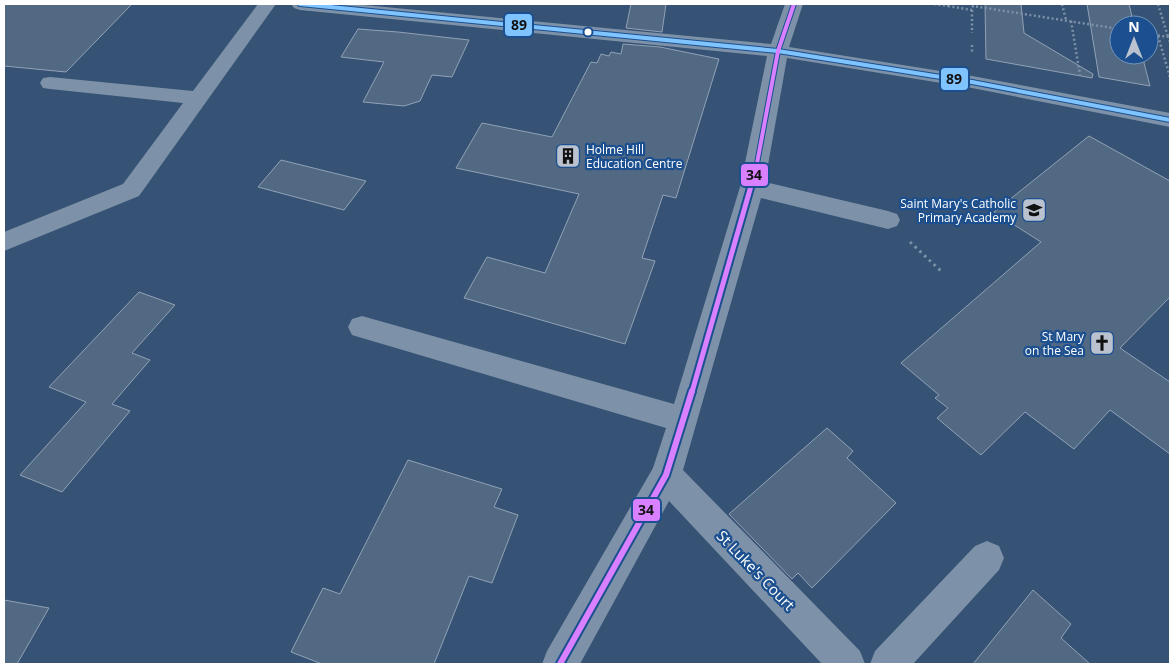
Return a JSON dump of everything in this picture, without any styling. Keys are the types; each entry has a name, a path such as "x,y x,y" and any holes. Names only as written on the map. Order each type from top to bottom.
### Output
{"street":[{"path":"4,242 131,190 267,4"},
{"path":"300,4 778,51 972,82 1170,120"},
{"path":"560,664 666,475 684,420 752,187 778,51 794,4"},
{"path":"50,83 199,98"},
{"path":"752,187 888,220"},
{"path":"362,326 684,420"},
{"name":"St Luke's Court","path":"666,475 847,664"},
{"path":"888,664 988,558"}],"path":[{"path":"934,4 972,10"},
{"path":"1062,4 1066,20"},
{"path":"1158,4 1170,42"},
{"path":"972,33 973,6 1109,27"},
{"path":"1071,21 1085,105"},
{"path":"1159,36 1168,37"},
{"path":"1159,39 1170,77"},
{"path":"888,220 942,273"}],"building":[{"path":"4,4 132,4 66,72 4,66"},
{"path":"631,4 666,4 662,32 626,28"},
{"path":"985,4 1021,4 1024,33 1093,74 1092,78 986,59"},
{"path":"1087,4 1129,4 1132,15 1109,15 1109,65 1145,65 1150,86 1099,77"},
{"path":"358,29 469,40 452,77 432,75 420,101 404,106 363,102 384,62 341,57"},
{"name":"Holme Hill Education Centre","path":"623,44 660,47 719,59 676,198 663,195 642,258 655,261 625,344 464,298 487,257 545,273 579,194 456,168 482,123 552,137 591,62 597,63 601,54 609,56 611,52 621,54"},
{"path":"1089,136 1170,181 1170,297 1120,348 1170,382 1170,454 1110,410 1074,449 1025,412 981,455 937,418 948,408 935,398 939,395 901,363 1041,242 994,212"},
{"path":"281,160 366,181 344,210 258,187"},
{"path":"139,292 175,305 132,353 150,360 112,404 130,411 62,492 20,475 86,402 49,387"},
{"path":"827,428 853,451 847,458 896,503 812,588 798,573 792,579 729,514"},
{"path":"408,460 502,489 494,507 518,515 492,583 469,576 434,664 322,664 291,652 323,588 340,594"},
{"path":"1033,590 1071,624 1061,638 1090,664 973,664"},
{"path":"4,600 49,608 17,664 4,664"}],"transit line":[{"name":"89","path":"300,4 778,51 972,82 1170,120"},
{"name":"34","path":"560,664 666,475 684,420 752,187 778,51 794,4"}],"place":[{"name":"Holme Hill Education Centre","path":"568,156"},
{"name":"Saint Mary's Catholic Primary Academy","path":"1034,210"},
{"name":"St Mary on the Sea","path":"1102,343"}]}
